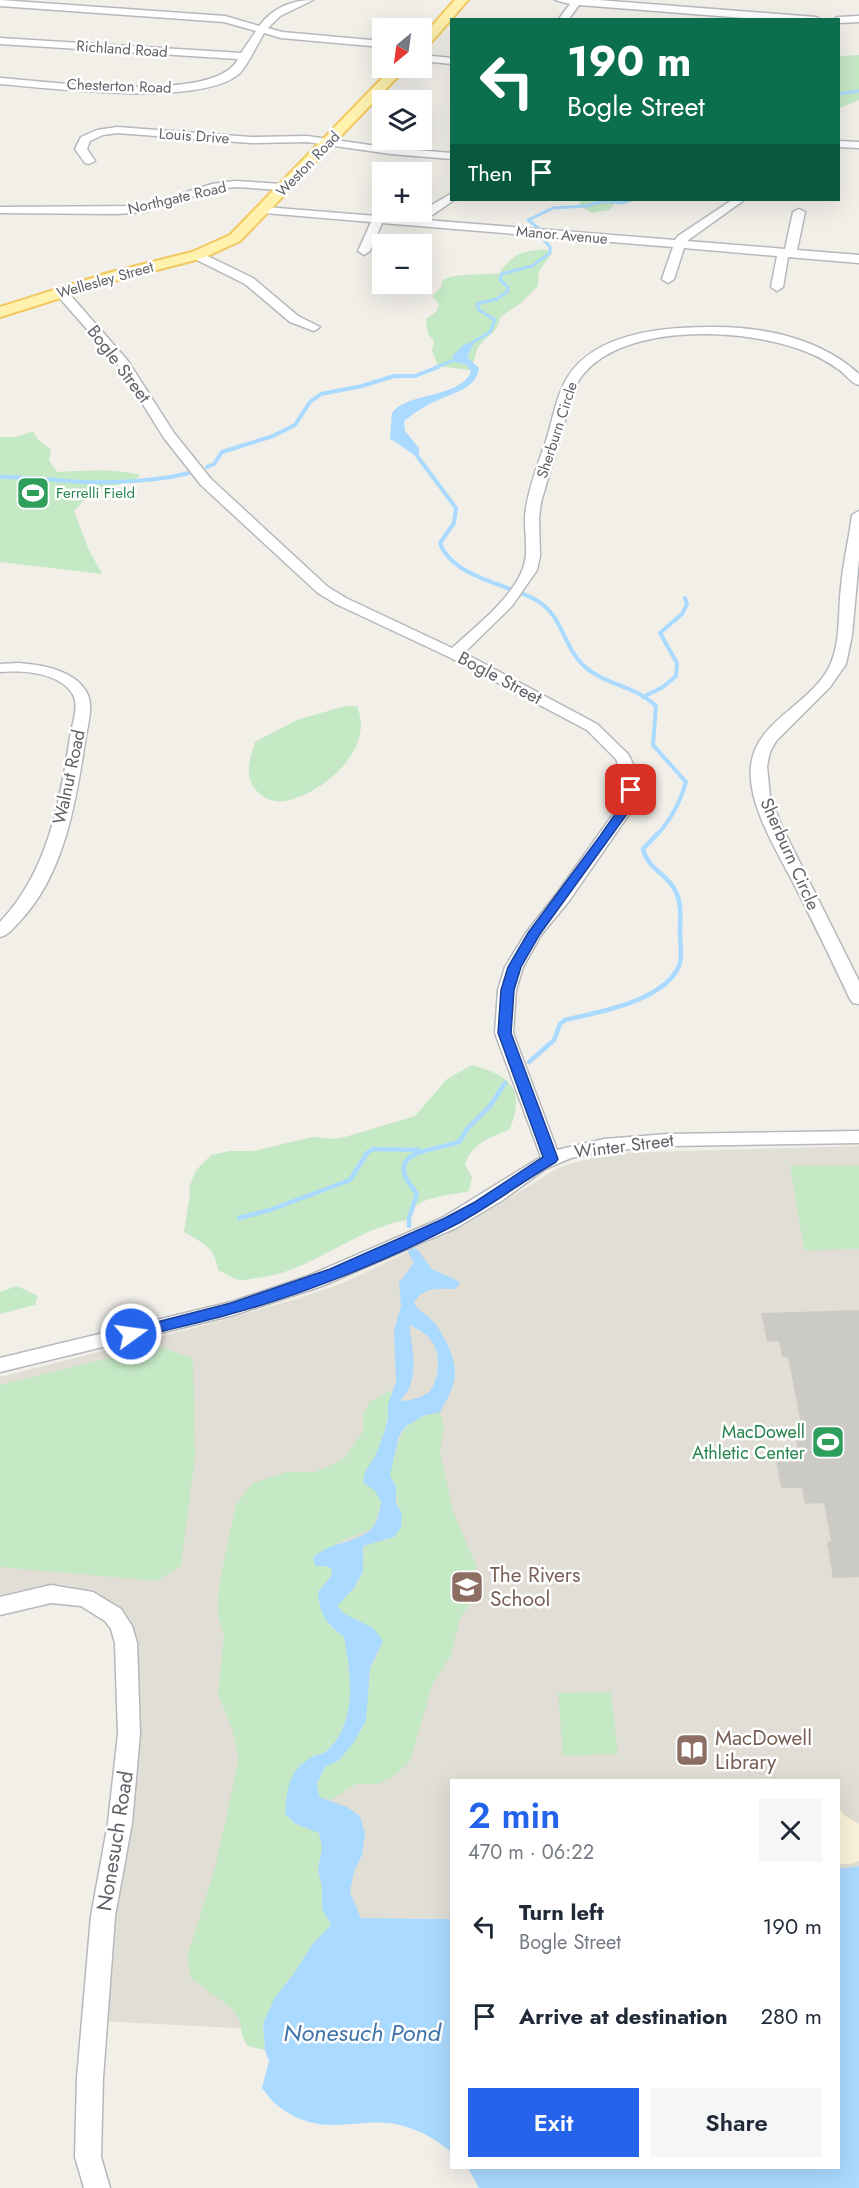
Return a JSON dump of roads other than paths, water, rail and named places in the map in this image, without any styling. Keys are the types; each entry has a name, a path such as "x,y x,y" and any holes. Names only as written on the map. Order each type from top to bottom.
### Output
{"main road":[{"path":"432,33 462,0"},
{"name":"Weston Road","path":"203,253 242,234 282,188 390,78"},
{"name":"Wellesley Street","path":"0,312 61,292 203,253"}],"street":[{"name":"Chesterton Road","path":"0,81 153,90 191,88 212,83 237,70 266,21 275,13 308,0"},
{"path":"560,0 791,18"},
{"path":"564,18 577,1"},
{"path":"0,3 225,18 302,38 372,43"},
{"path":"840,20 859,19"},
{"name":"Richland Road","path":"0,41 244,56"},
{"path":"432,59 450,61"},
{"name":"Louis Drive","path":"89,161 81,149 82,142 95,134 109,131 251,140 297,138 330,141"},
{"path":"330,141 391,151 450,156"},
{"path":"840,144 859,145"},
{"name":"Northgate Road","path":"0,210 117,211 144,209 216,186 244,184 282,188"},
{"path":"415,223 424,214 450,197"},
{"path":"668,279 678,245 685,235 737,201"},
{"name":"Manor Avenue","path":"265,210 372,219"},
{"path":"777,287 799,212"},
{"path":"364,250 377,222"},
{"name":"Manor Avenue","path":"403,222 859,260"},
{"path":"203,253 249,281 294,319 314,327"},
{"name":"Bogle Street","path":"61,292 124,364 169,435 206,482 323,590 341,601 454,654 592,727 623,757 631,776 631,790 624,810 563,897 534,933 514,967 507,990 504,1033 551,1159"},
{"name":"Sherburn Circle","path":"454,654 520,585 532,560 533,509 545,465 569,389 576,374 590,360 634,340 665,334 703,330 740,332 786,341 807,348 838,364 859,381"},
{"name":"Sherburn Circle","path":"859,515 853,596 834,671 812,698 766,743 759,767 760,783 773,825 859,999"},
{"name":"Walnut Road","path":"0,668 42,670 63,677 78,689 83,702 64,810 43,875 30,899 11,923 0,932"},
{"name":"Winter Street","path":"0,1365 234,1308 315,1281 448,1223 480,1206 525,1173 551,1159 585,1149 634,1142 859,1137"},
{"name":"Nonesuch Road","path":"0,1606 51,1594 85,1598 113,1615 121,1626 126,1643 129,1734 120,1823 103,1916 90,2078 88,2157 97,2188"}],"water":[{"path":"475,341 467,357 479,368 474,381 469,386 423,407 404,421 405,431 419,448 419,457 390,439 392,413 399,406 456,387 465,381 471,372 467,365 456,362 452,356 465,344"},
{"name":"Nonesuch Pond","path":"416,1248 432,1269 460,1282 456,1289 427,1291 414,1303 433,1321 443,1336 454,1361 455,1378 450,1394 440,1412 423,1416 405,1427 399,1436 390,1475 396,1487 396,1502 402,1515 401,1527 394,1537 363,1546 363,1571 354,1588 337,1606 343,1613 373,1628 383,1641 370,1668 366,1721 354,1742 339,1760 325,1767 317,1783 319,1797 347,1807 360,1816 365,1834 362,1855 354,1871 350,1892 361,1918 450,1919 450,2151 423,2133 394,2124 333,2125 302,2120 276,2104 262,2088 269,2061 265,2050 263,2024 274,1999 312,1945 331,1925 322,1909 322,1887 318,1870 322,1848 319,1833 296,1824 285,1814 288,1789 293,1776 303,1763 327,1751 337,1739 344,1726 350,1697 349,1667 344,1637 325,1618 319,1600 318,1592 331,1576 332,1569 326,1566 315,1566 313,1558 327,1548 366,1533 374,1526 378,1516 381,1502 375,1491 363,1482 365,1472 376,1455 384,1433 388,1418 388,1404 396,1382 394,1330 401,1306 399,1283 414,1263 407,1250","holes":["409,1325 426,1335 436,1349 438,1363 436,1380 424,1395 400,1401 409,1388 413,1371"]},
{"path":"859,1866 859,2188 479,2188 469,2169 840,2169 840,1869"}],"waterway":[{"path":"840,94 859,91"},
{"path":"541,230 528,220 553,208 586,206 604,201"},
{"path":"604,201 622,203 628,201"},
{"path":"472,343 490,332 495,320 479,310 477,304 497,299 508,291 507,286 500,280 502,274 532,266 550,253 550,247 544,240"},
{"path":"434,368 459,358"},
{"path":"207,467 214,464 222,452 273,436 295,425 310,402 321,394 362,386 394,376 415,376 438,367"},
{"path":"415,453 456,508 454,523 440,543 446,555 468,572 524,594 545,606 558,622 571,650 584,666 601,677 644,697"},
{"path":"0,477 109,482 150,480 189,473"},
{"path":"644,697 663,687 676,676 677,663 660,633 682,614 687,604 685,598"},
{"path":"644,697 656,706 653,745 686,782 674,811 656,836"},
{"path":"529,1062 554,1040 560,1024 565,1020 612,1009 645,996 660,988 679,966 681,954 678,897 668,881 649,862 643,849 657,834"},
{"path":"409,1226 409,1218 417,1194 406,1178 404,1168 406,1161 413,1155 460,1141 467,1129 490,1106 505,1083"},
{"path":"239,1218 270,1210 350,1180 367,1153 373,1149 418,1150"}],"place":[{"name":"Ferrelli Field","path":"33,493"},
{"name":"MacDowell Athletic Center","path":"828,1442"},
{"name":"The Rivers School","path":"467,1587"},
{"name":"MacDowell Library","path":"692,1750"}]}
